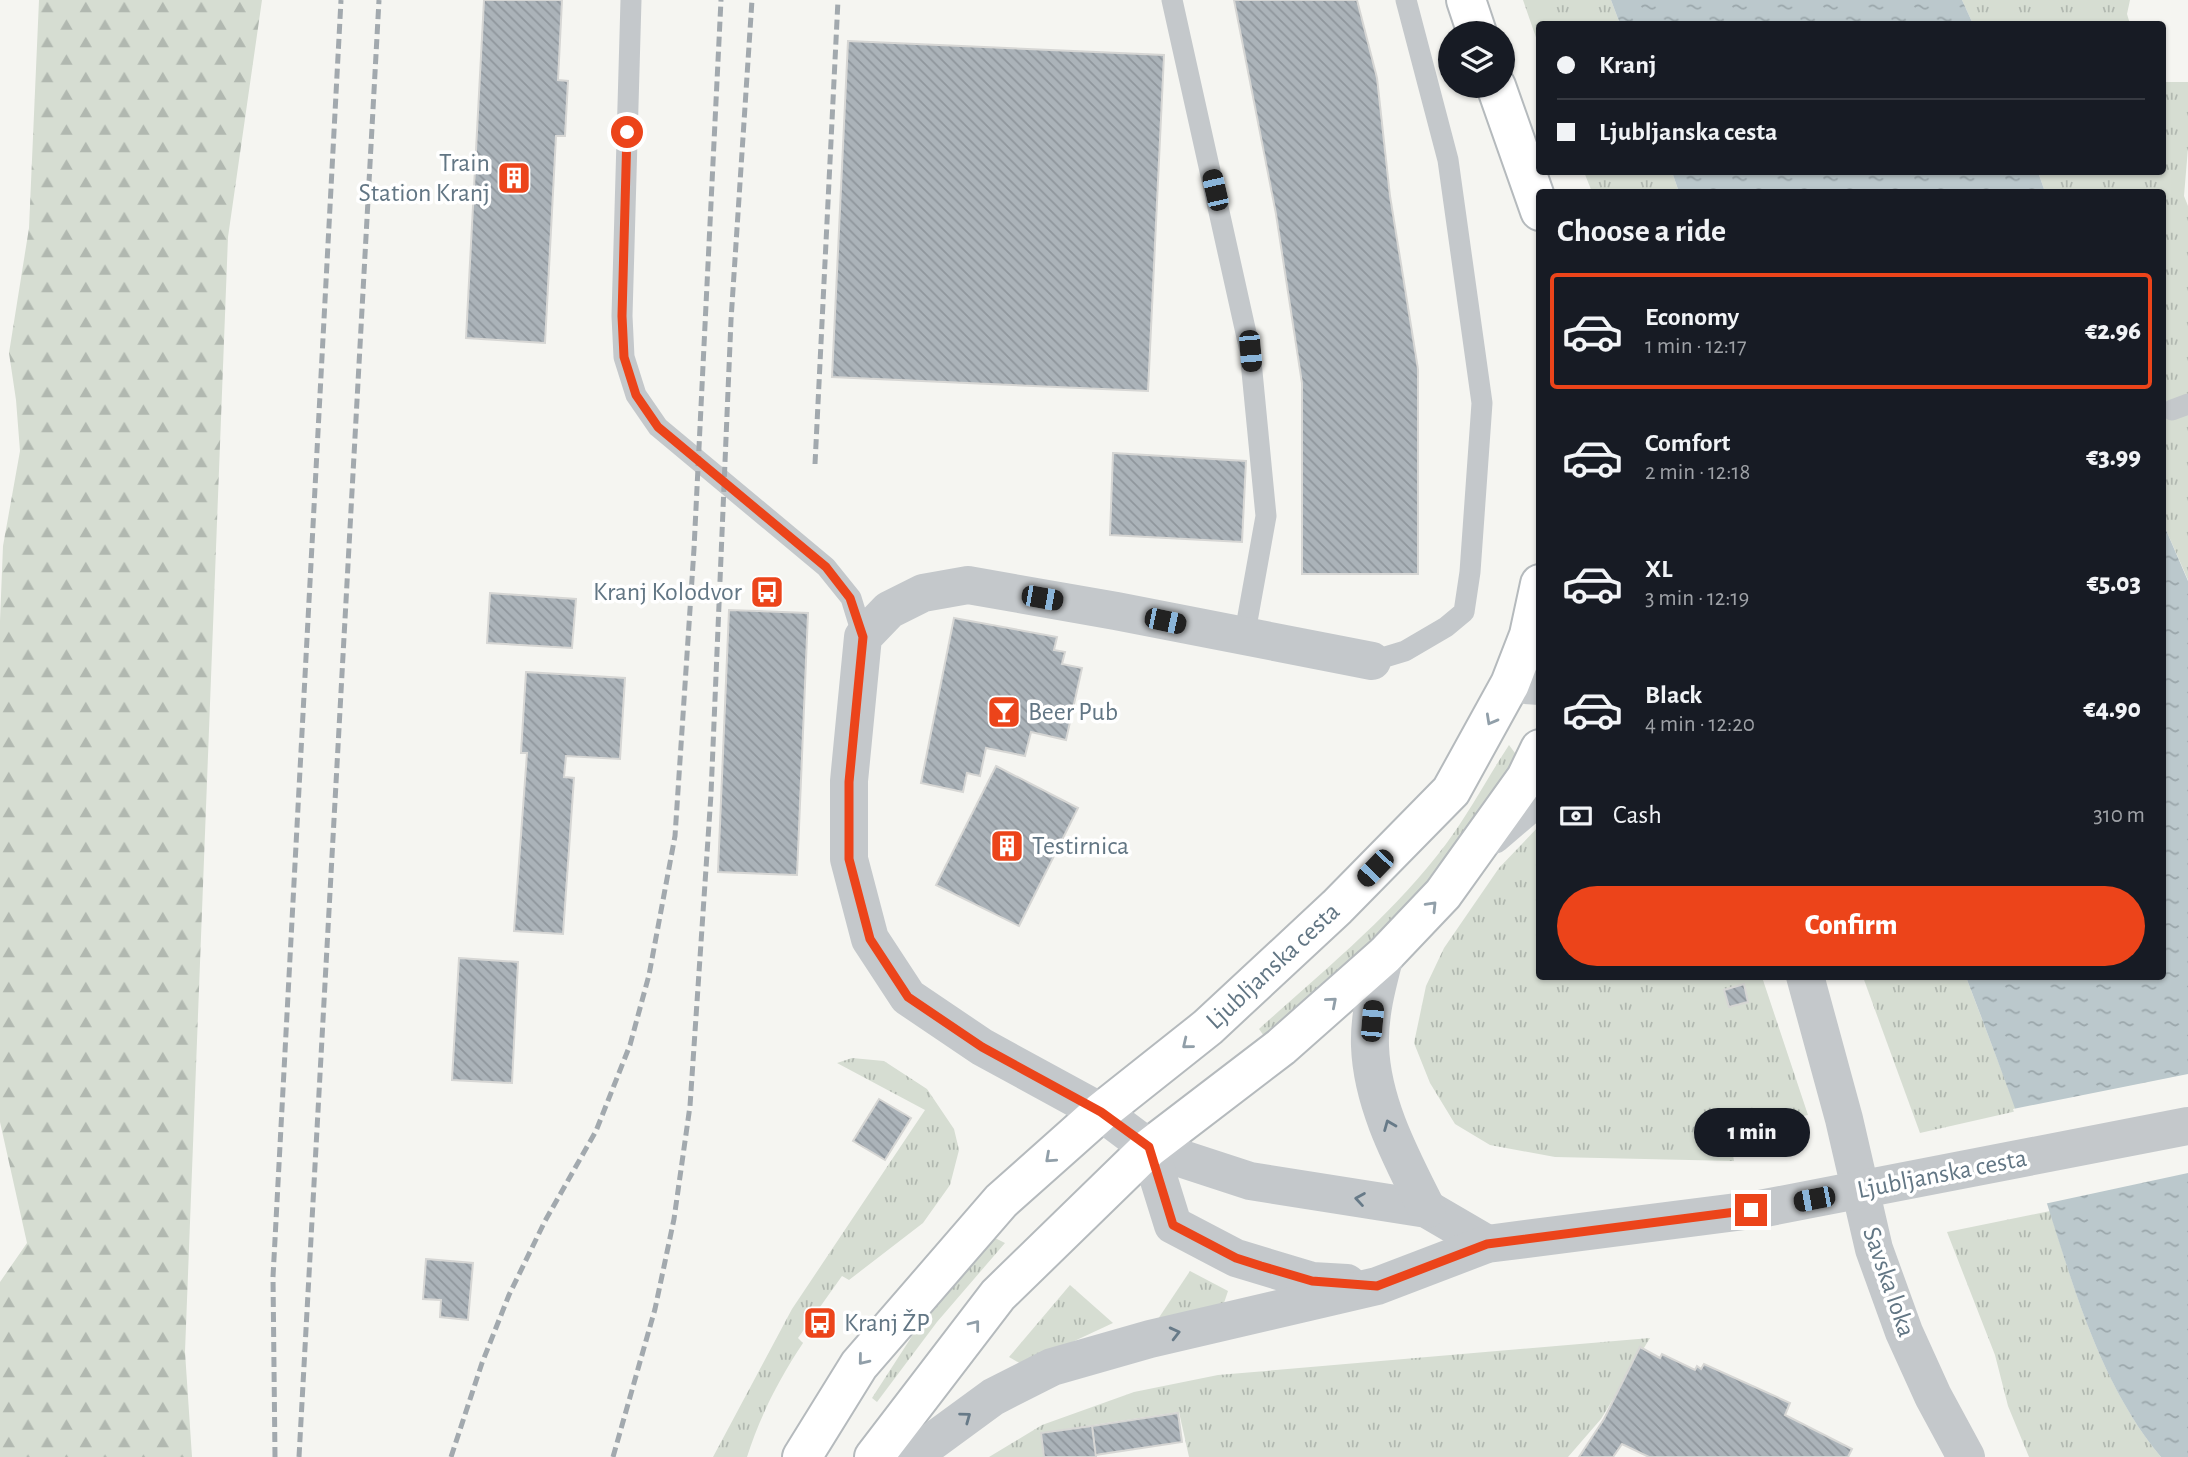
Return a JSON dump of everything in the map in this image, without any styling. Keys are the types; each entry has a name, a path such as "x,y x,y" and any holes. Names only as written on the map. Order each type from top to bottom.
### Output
{"main road":[{"path":"1466,0 1473,21"},
{"path":"1500,98 1536,200"},
{"name":"Ljubljanska cesta","path":"802,1457 859,1365 952,1254 1001,1201 1101,1112 1208,1027 1337,907 1451,791 1525,685 1534,635"},
{"path":"874,1457 998,1295 1149,1147 1281,1047 1385,955 1443,894 1526,778 1536,757"}],"street":[{"path":"1372,661 968,585 923,593 889,610 863,637 849,782 849,859 870,939 908,997 982,1047 1101,1112 1149,1147 1250,1181 1427,1209 1487,1244"},
{"path":"1478,848 1536,798"},
{"path":"1385,955 1374,995 1370,1047 1381,1106 1427,1209"},
{"name":"Savska loka","path":"1806,980 1844,1119 1874,1249 1904,1332 1933,1396 1966,1457"},
{"name":"Ljubljanska cesta","path":"911,1457 993,1397 1052,1367 1150,1339 1377,1286 1487,1244 1760,1209 2188,1126"},
{"name":"Ljubljanska cesta","path":"1149,1147 1173,1225 1236,1258 1300,1277 1377,1286"}],"lane":[{"path":"631,0 622,316 624,357 636,395 658,427 826,567 850,598 863,637"},
{"path":"1172,0 1250,351 1266,516 1244,638"},
{"path":"1372,661 1405,651 1446,627 1464,612 1470,572 1482,402 1448,160 1406,0"}],"green space":[{"path":"39,0 262,0 228,237 185,1352 192,1457 0,1457 0,1282 27,1243 0,1122 0,621 3,546 20,451 9,353 29,228"},
{"path":"1523,0 1611,0 1619,21 1536,21 1536,37"},
{"path":"1962,0 2130,0 2127,14 2129,21 1972,21"},
{"path":"2166,82 2188,82 2188,148 2184,196 2188,206 2188,580 2166,530 2166,189 2044,189 2039,175 2166,175"},
{"path":"1585,175 1673,175 1678,189 1591,189"},
{"path":"1509,745 1518,757 1412,906 1264,1036 1259,1029 1404,895 1454,832"},
{"path":"1536,829 1536,980 1763,980 1808,1115 1729,1131 1734,1161 1555,1157 1490,1145 1455,1124 1430,1083 1414,1043 1426,986 1444,948 1499,868"},
{"path":"1864,980 1967,980 2017,1111 1920,1133"},
{"path":"852,1058 884,1061 927,1089 954,1129 959,1150 950,1185 923,1223 849,1280 842,1276 798,1338 803,1343 771,1398 747,1457 713,1457 792,1309 925,1110 837,1063"},
{"path":"2050,1211 2081,1308 2107,1371 2141,1430 2161,1457 2029,1457 2008,1406 1995,1355 1947,1232"},
{"path":"995,1238 1005,1243 937,1322 877,1402 872,1398 916,1330"},
{"path":"1190,1271 1228,1291 1223,1306 1156,1322"},
{"path":"1070,1285 1113,1323 1023,1365 1009,1357"},
{"path":"1650,1338 1601,1419 1568,1457 1189,1457 1179,1412 1041,1433 1044,1457 989,1457 1042,1425 1134,1392 1218,1375"}],"water":[{"path":"1611,0 1962,0 1972,21 1619,21"},
{"path":"1673,175 2039,175 2044,189 1678,189"},
{"path":"2166,530 2188,581 2188,1457 2161,1457 2138,1427 2102,1360 2075,1290 2023,1130 1967,980 2166,980"}],"pier":[{"path":"2188,1074 2188,1173 2044,1204 2013,1109"}],"building":[{"name":"Train Station Kranj","path":"484,0 562,0 558,80 568,81 565,136 556,136 545,343 466,338"},
{"path":"1234,0 1357,0 1377,78 1390,196 1418,369 1418,574 1302,574 1302,383 1276,214"},
{"path":"848,41 1164,55 1148,391 832,377"},
{"path":"1113,453 1246,461 1242,542 1110,535"},
{"path":"490,593 576,599 572,648 487,643"},
{"path":"729,610 808,613 797,875 718,872"},
{"name":"Beer Pub","path":"954,618 1057,637 1054,650 1065,652 1062,664 1082,668 1066,740 1031,732 1025,756 986,748 980,776 967,773 963,792 921,783"},
{"path":"526,672 625,678 620,759 566,756 564,777 574,778 563,934 514,931 527,753 521,753"},
{"name":"Testirnica","path":"996,766 1078,808 1019,926 936,885"},
{"path":"459,958 518,962 512,1083 452,1080"},
{"path":"1744,984 1748,1002 1729,1007 1724,990"},
{"path":"879,1099 911,1118 885,1160 853,1141"},
{"path":"426,1259 473,1263 468,1320 440,1317 441,1300 423,1299"},
{"path":"1640,1347 1660,1358 1662,1354 1695,1370 1697,1366 1701,1369 1704,1364 1790,1403 1785,1415 1852,1449 1848,1457 1649,1457 1622,1444 1613,1457 1579,1457 1604,1419"},
{"path":"1178,1413 1182,1442 1095,1455 1092,1426"},
{"path":"1092,1426 1096,1457 1044,1457 1041,1433"}],"railway":[{"path":"275,1457 273,1277 341,0"},
{"path":"299,1457 379,0"},
{"path":"451,1457 482,1363 509,1295 545,1221 596,1131 630,1045 649,975 675,836 694,549 721,0"},
{"path":"613,1457 655,1309 674,1219 690,1106 711,794 731,320 752,0"},
{"path":"815,464 838,0"}],"place":[{"name":"Train Station Kranj","path":"514,178"},
{"name":"Kranj Kolodvor","path":"767,592"},
{"name":"Beer Pub","path":"1004,712"},
{"name":"Testirnica","path":"1007,846"},
{"name":"Kranj ŽP","path":"820,1323"}],"route":[{"path":"627,132 622,316 624,357 636,395 658,427 826,567 850,598 863,637 849,782 849,859 870,939 908,997 982,1047 1101,1112 1149,1147 1173,1225 1236,1258 1312,1281 1377,1286 1487,1244 1751,1210"}]}
